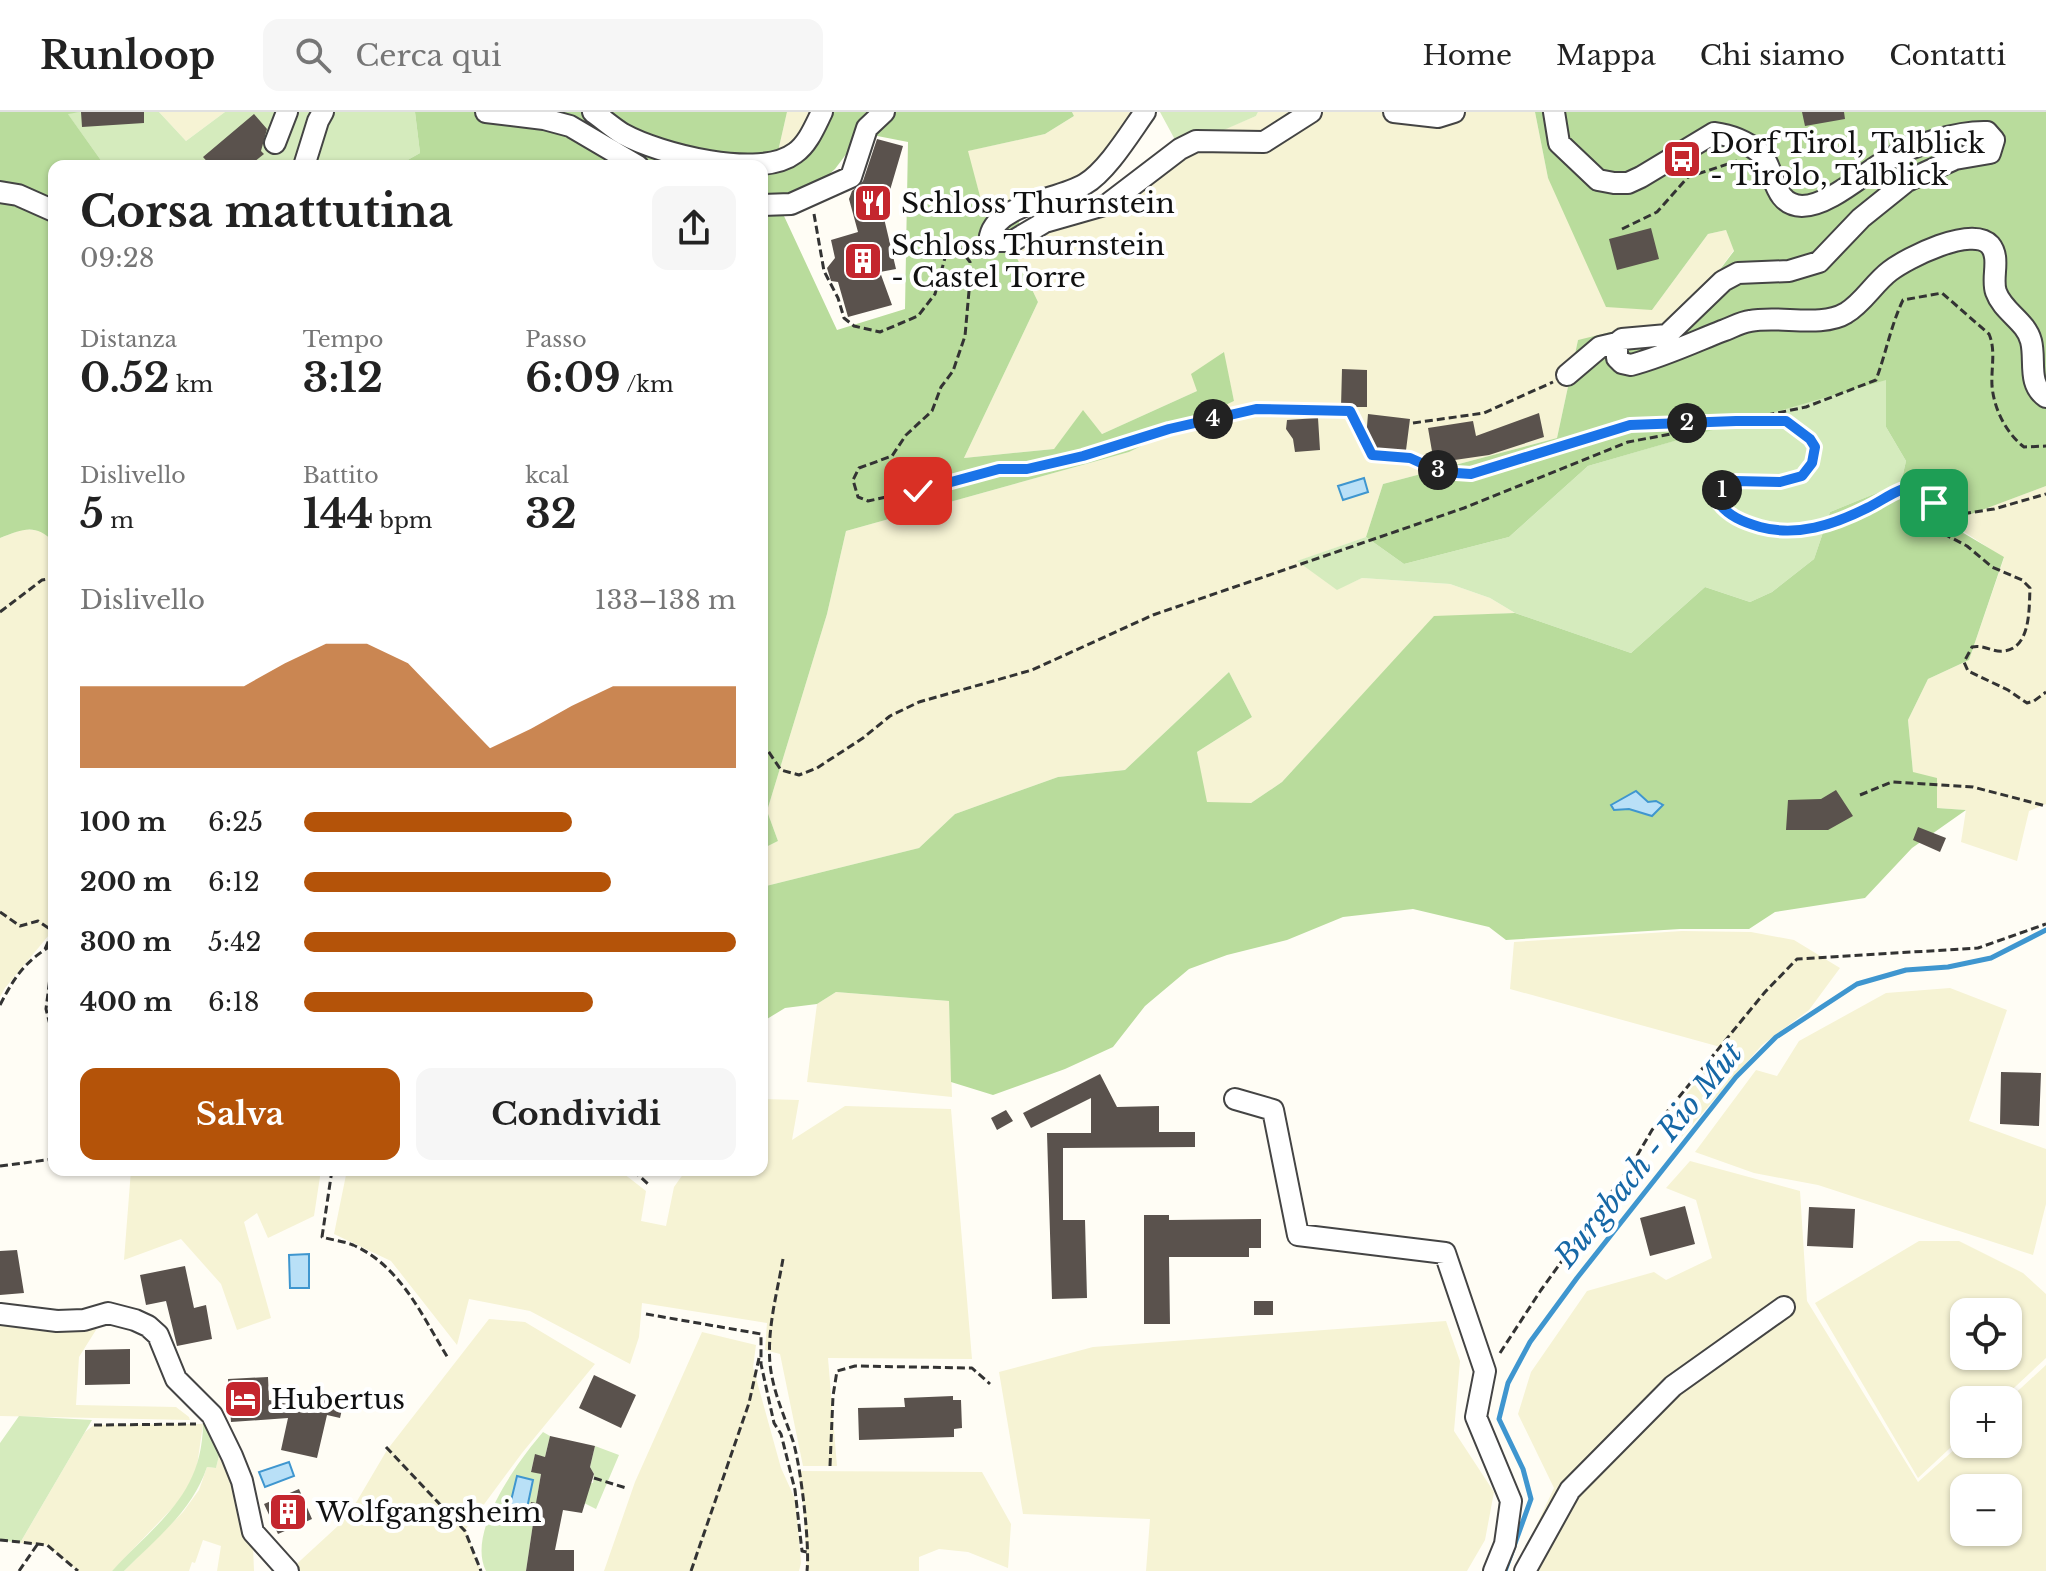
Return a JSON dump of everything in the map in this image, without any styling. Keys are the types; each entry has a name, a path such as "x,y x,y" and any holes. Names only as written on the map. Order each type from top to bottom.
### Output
{"street":[{"path":"275,143 287,112"},
{"path":"306,160 323,112"},
{"path":"486,112 574,119 630,160"},
{"path":"593,112 624,134 702,160"},
{"path":"768,163 793,155 809,136 822,112"},
{"path":"768,205 791,204 809,198 851,177 867,128 884,112"},
{"path":"1145,112 1093,178 1063,195 1004,215 992,228 990,236 995,241 1013,241 1045,222 1108,204 1196,141 1264,142 1311,112"},
{"path":"1394,112 1438,117 1454,112"},
{"path":"1554,112 1559,143 1598,180 1628,183 1714,133 1737,139 1761,153 1775,187 1784,199 1797,206 1809,206 1827,199 1889,159 1927,143 1970,132 1987,132 1994,140 1990,153 1955,159 1907,181 1861,218 1819,262 1789,271 1738,273 1723,281 1667,335 1628,338 1600,347 1567,375"},
{"path":"0,192 18,195 48,208"},
{"path":"1617,343 1617,358 1631,365 1750,321 1833,319 1848,313 1888,272 1912,257 1961,239 1977,239 1989,244 1993,250 1994,283 1998,296 2007,312 2022,325 2031,339 2032,370 2036,385 2046,397"},
{"path":"1235,1099 1273,1110 1298,1235 1445,1253 1485,1371 1476,1417 1511,1501 1505,1544 1494,1571"},
{"path":"1525,1571 1570,1490 1580,1479 1673,1386 1784,1307"},
{"path":"0,1314 57,1321 84,1320 108,1313 148,1326 158,1335 176,1379 212,1415 242,1481 253,1532 288,1571"}],"path":[{"path":"1622,229 1657,212 1688,177 1745,159 1765,163"},
{"path":"809,198 819,233 824,271 844,318 854,326 880,332 918,316 935,294 948,247 960,249 970,262 965,336 953,371 941,387 932,411 906,435 892,456 859,468 853,480 858,497 868,501 999,469 1027,469 1083,456 1169,429 1256,409 1350,411 1372,455 1410,458 1441,472 1471,474 1630,425 1786,421 1810,439 1815,447 1812,463 1802,476 1780,482 1735,481 1723,488 1718,502 1724,510 1744,522 1770,530 1806,531 1820,528 1868,508 1909,485 1923,487 1935,494 1948,516 1994,509 2046,494"},
{"path":"768,751 781,770 799,775 863,738 890,716 919,702 1032,670 1153,615 1464,508 1628,442 1806,407 1876,380 1893,321 1903,300 1942,293 1989,334 1993,343 1992,388 2010,436 2024,447 2046,446"},
{"path":"1413,423 1484,413 1567,375"},
{"path":"1923,487 1934,503 1938,525 1946,535 1967,546 1992,567 2022,580 2030,588 2024,636 2008,651 2000,652 1978,645 1972,647 1964,662 1968,671 2027,703 2046,692"},
{"path":"0,612 42,580 48,579"},
{"path":"1860,795 1892,782 1973,787 2046,806"},
{"path":"0,912 20,926 38,921 48,927"},
{"path":"1485,1371 1634,1161 1652,1130 1765,992 1797,959 1978,948 2046,924"},
{"path":"45,949 48,942"},
{"path":"0,1005 17,973 48,948"},
{"path":"48,993 48,1017"},
{"path":"0,1166 48,1160"},
{"path":"331,1176 322,1237 352,1245 386,1265 400,1281 448,1358"},
{"path":"639,1176 648,1184"},
{"path":"783,1259 770,1331 770,1364 778,1403 793,1442 803,1503 807,1571"},
{"path":"646,1314 761,1334 760,1354 749,1403 691,1571"},
{"path":"760,1354 774,1423 781,1434 795,1490 802,1551 807,1552"},
{"path":"830,1466 837,1371 855,1366 972,1368 990,1384"},
{"path":"94,1425 216,1424"},
{"path":"386,1447 465,1531 481,1571"},
{"path":"594,1478 626,1488"},
{"path":"0,1540 47,1545 78,1571"},
{"path":"19,1571 37,1545"}],"shaded area":[{"path":"159,112 225,112 186,141"},
{"path":"787,112 826,112 777,156"},
{"path":"1072,112 1137,112 1085,177 1022,200 981,200 967,151 1045,134 1074,116"},
{"path":"1258,112 1535,112 1548,178 1652,310 1708,234 1726,230 1734,250 1706,288 1664,329 1578,340 1557,438 1383,484 1366,537 1298,561 1337,589 1362,578 1450,584 1490,598 1515,613 1434,617 1282,782 1251,803 1206,803 1197,752 1252,717 1229,672 1125,770 1058,777 955,814 919,848 768,886 768,846 778,841 768,808 827,614 846,531 1129,452 1234,401 1223,352 1197,391 1102,434 1083,411 1054,449 964,458 1038,302 1015,254 1196,141 1256,116"},
{"path":"2046,486 2046,804 2029,811 2017,861 1961,842 1966,810 1937,808 1913,772 1908,720 1928,679 1969,660 2004,558 1949,522"},
{"path":"23,529 43,531 48,536 48,936 0,997 0,538"},
{"path":"1682,931 1751,932 1794,940 1840,968 1809,1010 1762,1045 1678,1141 1658,1129 1724,1048 1510,989 1514,942"},
{"path":"1950,988 2007,1010 1969,1121 2046,1149 2046,1204 2033,1255 1818,1185 1754,1173 1695,1152 1756,1070 1777,1076 1799,1041 1886,993"},
{"path":"836,992 949,1001 952,1097 807,1082 817,1004"},
{"path":"768,1099 799,1100 792,1140 845,1106 951,1109 972,1359 828,1358 837,1466 803,1466 780,1354 765,1350 767,1323 642,1303 639,1337 630,1364 530,1311 469,1299 457,1345 391,1261 334,1234 346,1176 627,1176 646,1191 641,1221 666,1226 674,1187 682,1176 768,1176"},
{"path":"1690,1161 1800,1191 1807,1301 1918,1482 1950,1453 1950,1458 2022,1458 2022,1387 2046,1365 2046,1571 1515,1571 1554,1488 1518,1414 1531,1372 1587,1291 1654,1272 1666,1280 1712,1258 1696,1200 1666,1188"},
{"path":"131,1176 320,1176 314,1216 268,1238 257,1213 244,1222 271,1318 237,1330 221,1284 181,1239 124,1260"},
{"path":"1919,1241 1959,1241 2023,1273 2046,1294 2046,1358 2016,1386 1950,1386 1950,1448 1918,1478 1815,1303"},
{"path":"0,1314 101,1322 79,1357 76,1405 176,1407 190,1420 0,1416"},
{"path":"489,1319 525,1322 595,1364 522,1453 465,1530 481,1571 289,1571 339,1525 387,1450"},
{"path":"1446,1321 1460,1361 1454,1431 1494,1492 1485,1540 1467,1571 1146,1571 1150,1519 1023,1514 999,1372 1093,1347"},
{"path":"702,1332 756,1345 753,1367 781,1468 796,1501 799,1571 604,1571 635,1482"},
{"path":"203,1424 196,1473 185,1495 112,1571 78,1571 47,1545 20,1543 85,1432 94,1425"},
{"path":"223,1439 253,1546 254,1571 217,1571 221,1546 203,1540 189,1571 124,1571 183,1512 199,1490 207,1467 216,1468"},
{"path":"798,1471 982,1472 1011,1524 1008,1568 968,1552 939,1549 919,1557 919,1571 807,1571"}],"green space":[{"path":"0,112 80,112 68,114 101,160 48,160 48,537 28,530 0,538"},
{"path":"159,112 186,141 225,112 415,112 420,153 408,160 101,160 67,113"},
{"path":"415,112 787,112 777,156 800,159 826,112 1072,112 1074,116 1045,134 968,151 981,200 1022,200 1015,254 1038,302 964,458 1054,449 1083,410 1102,434 1197,391 1191,374 1224,352 1234,401 1129,452 846,531 827,614 768,808 768,160 408,160 420,153","holes":["862,133 908,142 905,309 837,330 784,216 835,169"]},
{"path":"1160,112 1258,112 1256,116 1180,149"},
{"path":"1535,112 2046,112 2046,486 1950,522 2004,557 1969,660 1928,679 1908,720 1913,772 1937,778 1937,808 1966,810 1912,848 1865,898 1775,912 1749,929 1680,929 1506,940 1489,927 1413,909 1343,917 1287,940 1227,955 1189,969 1145,1006 1113,1047 1065,1069 993,1095 951,1082 949,1001 836,992 817,1004 785,1008 768,1018 768,886 919,848 955,814 1058,777 1125,770 1229,672 1252,717 1197,752 1207,802 1251,803 1282,782 1434,616 1515,613 1631,653 1705,587 1750,602 1772,592 1814,559 1830,512 1901,483 1906,461 1886,427 1886,380 1588,466 1509,537 1404,564 1366,537 1383,484 1557,438 1578,340 1619,330 1664,329 1706,288 1734,251 1726,230 1708,234 1652,310 1606,307 1548,178"},
{"path":"1886,379 1886,427 1906,461 1901,483 1830,512 1814,559 1772,592 1750,602 1705,587 1631,653 1515,613 1490,598 1450,584 1362,578 1337,590 1297,561 1366,537 1404,564 1509,537 1588,466"},
{"path":"768,814 778,841 768,846"},
{"path":"19,1416 92,1420 20,1543 0,1540 0,1443"},
{"path":"203,1424 216,1424 223,1439 216,1468 207,1467 193,1497 161,1535 124,1571 112,1571 160,1522 186,1489 201,1449"},
{"path":"543,1432 550,1436 545,1457 535,1455 531,1471 541,1474 537,1497 545,1499 544,1505 531,1503 528,1515 534,1517 526,1571 486,1571 482,1555 483,1537 489,1518 509,1478"},
{"path":"595,1446 619,1455 596,1509 582,1502 587,1482 593,1483 594,1474 590,1467"}],"water":[{"path":"1364,478 1368,492 1343,500 1338,486"},
{"path":"1636,791 1648,802 1656,801 1663,805 1652,816 1629,809 1614,810 1611,805"},
{"path":"309,1254 309,1288 290,1288 289,1255"},
{"path":"289,1462 294,1476 265,1487 259,1472"},
{"path":"517,1476 533,1480 526,1513 516,1517 509,1509"}],"building":[{"path":"81,112 144,112 144,123 82,127"},
{"path":"1802,112 1844,112 1845,119 1805,126"},
{"path":"254,114 267,129 261,151 264,154 256,160 206,160 203,157"},
{"name":"Schloss Thurnstein - Castel Torre","path":"877,139 903,146 883,214 896,269 880,272 892,305 848,317 838,282 831,281 827,268 835,258 831,240 858,232 849,199 852,191 863,181"},
{"path":"1651,228 1659,259 1617,270 1609,239"},
{"path":"1342,369 1367,370 1367,407 1341,407"},
{"path":"1539,413 1544,437 1489,455 1434,463 1428,428 1473,421 1476,436"},
{"path":"1368,414 1410,419 1405,458 1365,451"},
{"path":"1318,418 1320,450 1295,452 1293,439 1286,429 1287,420"},
{"path":"1836,790 1853,816 1828,830 1786,830 1788,800 1821,799"},
{"path":"1918,827 1946,838 1940,852 1913,840"},
{"path":"2001,1072 2041,1073 2039,1126 2000,1124"},
{"path":"1100,1074 1117,1107 1159,1106 1159,1132 1195,1132 1195,1147 1063,1148 1063,1220 1085,1220 1087,1298 1052,1299 1047,1133 1091,1133 1091,1098 1031,1128 1023,1113"},
{"path":"1006,1110 1013,1121 997,1130 991,1118"},
{"path":"1685,1206 1695,1244 1650,1256 1640,1218"},
{"path":"1809,1207 1855,1209 1853,1248 1807,1246"},
{"path":"1144,1215 1169,1215 1169,1220 1261,1219 1261,1248 1249,1248 1249,1257 1169,1257 1170,1324 1144,1324"},
{"path":"17,1250 24,1293 0,1295 0,1251"},
{"path":"185,1266 194,1308 206,1305 212,1339 177,1346 166,1301 146,1305 140,1275"},
{"path":"1254,1301 1273,1301 1273,1315 1254,1315"},
{"path":"130,1349 130,1384 85,1385 85,1350"},
{"path":"594,1375 636,1395 621,1428 579,1408"},
{"path":"268,1377 269,1400 320,1411 323,1397 344,1401 340,1418 327,1415 317,1458 281,1450 288,1418 231,1422 228,1379"},
{"path":"953,1396 953,1400 961,1400 962,1428 954,1429 954,1437 859,1440 858,1408 905,1407 904,1398"},
{"path":"550,1436 595,1446 590,1467 594,1474 582,1513 563,1510 555,1550 574,1550 574,1571 526,1571 534,1517 528,1515 531,1502 536,1503 541,1474 531,1472 535,1454 545,1457"},
{"name":"Wolfgangsheim","path":"299,1489 312,1519 278,1534 264,1504"}],"waterway":[{"name":"Burgbach - Rio Mut","path":"1505,1571 1531,1499 1523,1469 1499,1419 1508,1383 1530,1342 1577,1278 1736,1077 1776,1037 1857,984 1906,970 1948,967 1991,958 2046,930"}],"place":[{"name":"Dorf Tirol, Talblick - Tirolo, Talblick","path":"1682,159"},
{"name":"Schloss Thurnstein","path":"873,203"},
{"name":"Schloss Thurnstein - Castel Torre","path":"863,261"},
{"name":"Hubertus","path":"243,1399"},
{"name":"Wolfgangsheim","path":"288,1512"}],"route":[{"path":"918,491 999,469 1027,469 1112,449 1169,429 1256,409 1313,409 1350,411 1372,455 1410,458 1441,472 1471,474 1630,425 1786,421 1810,439 1815,447 1812,463 1802,476 1792,480 1735,481 1723,488 1718,502 1724,510 1744,522 1770,530 1806,531 1820,528 1868,508 1909,485 1923,487 1934,503"}]}
